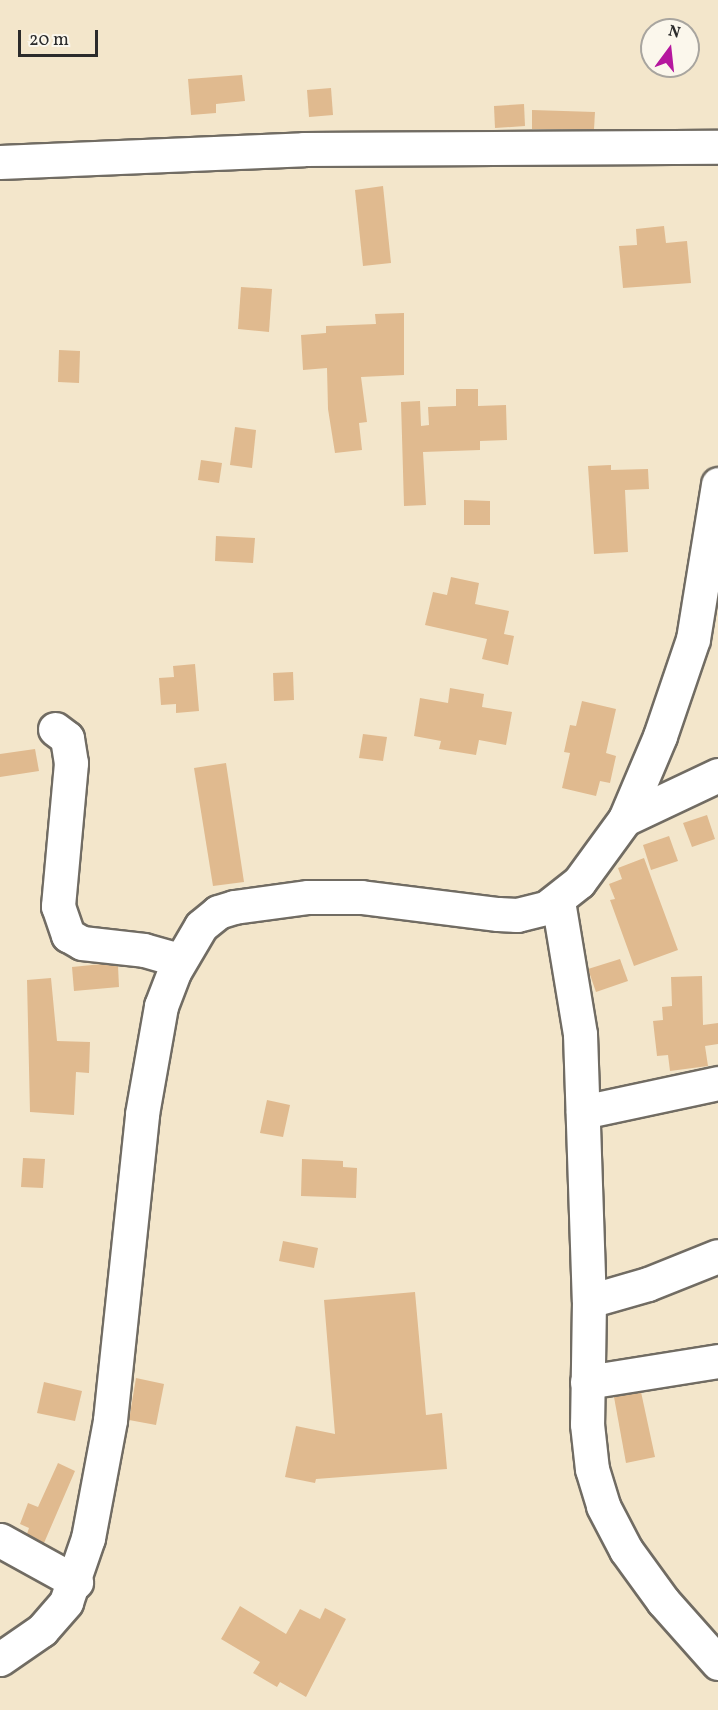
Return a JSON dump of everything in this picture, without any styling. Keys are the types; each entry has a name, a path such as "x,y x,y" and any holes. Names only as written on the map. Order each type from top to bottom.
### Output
{"street":[{"path":"0,162 304,149 718,147"},
{"path":"0,1659 42,1630 66,1602 76,1582 100,1486 108,1431 142,1114 161,1006 180,960 201,926 218,912 256,902 361,897 517,915 558,901 579,882 625,819 660,736 693,639 718,484"},
{"path":"54,729 67,738 71,763 58,906 68,935 82,943 144,950 180,960"},
{"path":"625,819 718,775"},
{"path":"558,901 579,1034 589,1301 587,1382 592,1469 603,1506 626,1550 663,1601 718,1663"},
{"path":"583,1112 718,1083"},
{"path":"589,1301 648,1284 718,1256"},
{"path":"587,1382 718,1361"},
{"path":"0,1540 76,1582"}],"building":[{"path":"242,75 245,101 216,104 216,113 191,115 188,79"},
{"path":"331,88 333,115 309,117 307,90"},
{"path":"524,104 525,126 495,128 494,106"},
{"path":"532,110 595,112 594,129 532,129"},
{"path":"383,186 391,263 363,266 355,190"},
{"path":"664,226 666,243 687,241 691,283 623,288 619,246 637,245 636,229"},
{"path":"241,287 272,289 269,332 238,329"},
{"path":"404,313 404,375 361,377 367,422 359,423 362,450 335,453 328,409 327,368 303,370 301,335 326,333 326,326 376,324 375,314"},
{"path":"59,350 80,351 79,383 58,382"},
{"path":"456,389 478,389 478,406 506,405 507,440 480,441 480,450 423,452 426,505 404,506 401,402 420,401 421,426 429,425 428,407 456,406"},
{"path":"235,427 256,430 252,468 230,465"},
{"path":"201,460 222,463 219,483 198,480"},
{"path":"611,465 611,470 648,469 649,489 625,490 628,552 594,554 588,466"},
{"path":"464,500 490,501 490,525 464,525"},
{"path":"216,536 255,538 253,563 215,561"},
{"path":"451,577 479,583 475,604 509,611 504,634 514,636 508,665 482,659 487,639 425,625 433,592 447,595"},
{"path":"195,664 199,711 176,713 176,704 161,705 159,678 174,677 173,666"},
{"path":"293,672 294,700 274,701 273,673"},
{"path":"450,688 484,694 482,707 512,712 506,745 479,740 476,755 439,749 441,741 414,736 420,698 448,703"},
{"path":"582,701 616,709 606,753 616,756 610,783 600,781 596,796 562,788 570,753 564,752 570,725 576,726"},
{"path":"363,734 387,737 383,761 359,758"},
{"path":"35,749 39,771 0,777 0,754"},
{"path":"226,763 244,882 213,886 194,768"},
{"path":"707,815 715,839 692,847 683,823"},
{"path":"669,836 678,861 651,870 643,845"},
{"path":"644,858 678,950 634,966 610,900 615,899 609,884 622,879 618,868"},
{"path":"620,959 628,981 596,992 588,969"},
{"path":"102,964 118,966 119,987 74,991 72,967"},
{"path":"702,976 703,1025 718,1023 718,1044 705,1046 708,1066 670,1071 668,1055 657,1056 653,1021 663,1020 662,1007 672,1006 671,977"},
{"path":"51,978 57,1041 90,1042 89,1073 76,1072 74,1115 30,1112 27,980"},
{"path":"267,1100 290,1105 283,1137 260,1133"},
{"path":"23,1158 45,1159 43,1188 21,1187"},
{"path":"302,1159 343,1161 343,1167 357,1168 356,1198 301,1196"},
{"path":"283,1241 318,1248 314,1268 279,1261"},
{"path":"415,1292 426,1415 442,1413 447,1469 316,1479 315,1483 285,1477 296,1426 335,1434 324,1300"},
{"path":"136,1378 164,1384 156,1425 129,1420"},
{"path":"44,1382 82,1391 75,1421 37,1413"},
{"path":"641,1392 655,1457 626,1463 614,1397"},
{"path":"58,1463 75,1471 44,1543 27,1534 29,1528 20,1524 28,1503 38,1507"},
{"path":"240,1606 286,1634 300,1609 320,1619 325,1608 346,1619 306,1697 280,1682 277,1687 253,1673 260,1662 221,1639"}]}
